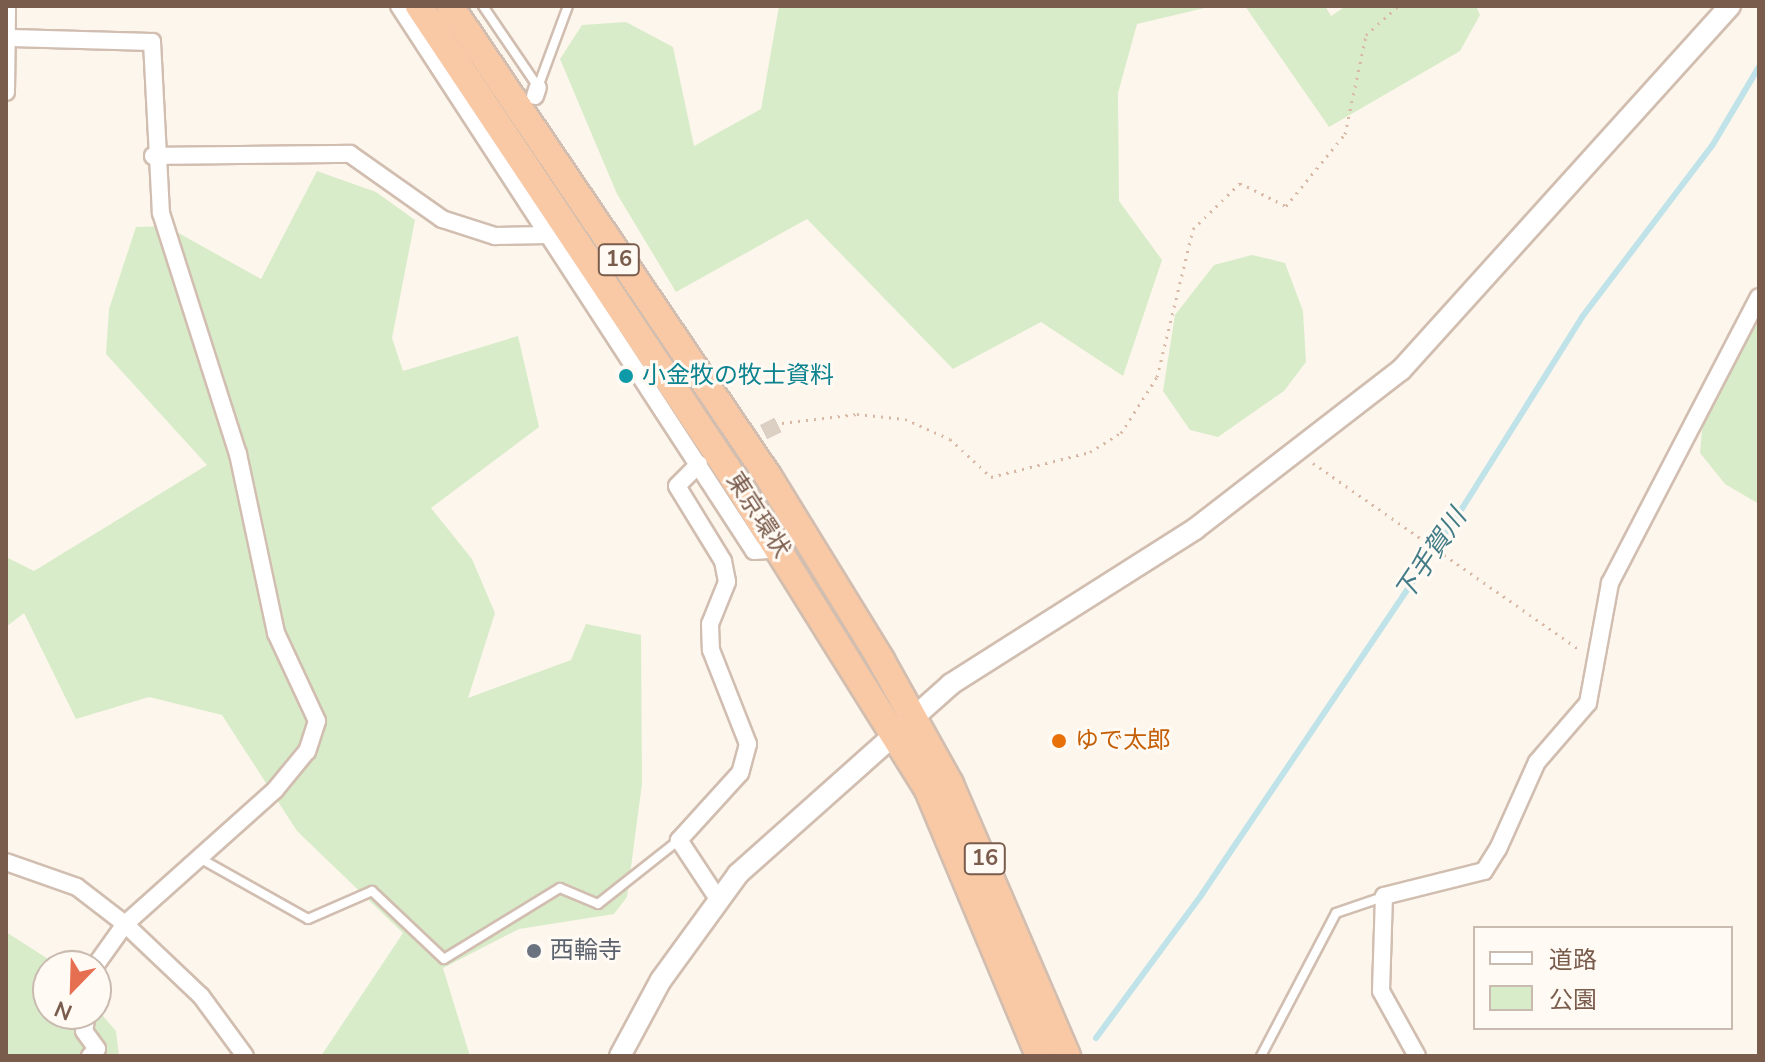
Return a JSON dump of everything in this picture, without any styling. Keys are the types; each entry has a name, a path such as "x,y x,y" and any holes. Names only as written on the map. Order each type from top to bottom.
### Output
{"highway":[{"name":"東京環状","path":"419,6 780,549 902,726 1039,1056"},
{"name":"東京環状","path":"450,6 632,280 768,476 902,726 1009,910 1067,1056"},
{"path":"610,295 632,280"}],"street":[{"path":"6,92 11,38 7,6"},
{"path":"399,6 754,551 780,549"},
{"path":"620,1056 716,896 951,684 1301,454 1401,370 1730,6"},
{"path":"11,38 152,42 153,156 183,301 238,454 276,633 317,721 307,751 275,790 203,860 125,924 106,950"},
{"path":"153,156 350,154 466,229 547,235"},
{"path":"1417,1056 1381,991 1384,896 1484,871 1537,762 1588,703 1598,662 1597,633 1610,583 1759,297"},
{"path":"699,464 677,486 723,561 727,582 710,624 711,650 748,744 740,773 679,840 716,896"},
{"path":"6,862 77,887 125,924 201,996 245,1056"},
{"path":"84,1030 97,1049 90,1056"}],"lane":[{"path":"483,6 537,92 568,6"},
{"path":"203,860 308,919 372,891 444,959 560,888 598,904 679,840"},
{"path":"1261,1056 1336,913 1384,896"}],"path":[{"path":"782,423 857,414 905,419 950,439 991,477 1090,452 1121,433 1157,377 1193,229 1240,183 1286,206 1345,134 1366,35 1398,6"},
{"path":"1301,454 1421,543 1598,662"}],"green space":[{"path":"779,6 1213,6 1137,24 1118,93 1119,201 1162,260 1123,376 1041,322 953,369 807,219 676,292 617,194 560,59 582,25 626,22 673,47 694,146 761,109"},
{"path":"1245,6 1325,6 1331,16 1346,6 1476,6 1480,15 1460,51 1329,127"},
{"path":"317,171 376,192 415,220 392,338 403,371 518,336 539,427 431,508 472,559 495,613 468,698 571,660 586,624 641,635 642,784 627,897 614,914 519,929 443,968 470,1056 321,1056 403,933 297,831 222,715 149,697 76,719 24,613 6,627 6,557 34,571 207,465 106,354 109,309 136,227 166,226 261,279"},
{"path":"1252,255 1285,263 1303,311 1306,362 1284,391 1218,437 1190,430 1163,391 1175,315 1214,265"},
{"path":"1759,296 1759,504 1725,484 1700,453 1706,385 1747,300"},
{"path":"6,932 34,950 32,1030 112,1030 112,1026 116,1031 119,1056 6,1056"}],"waterway":[{"name":"下手賀川","path":"1096,1038 1202,894 1463,507 1582,317 1712,146 1759,67"}],"tunnel":[{"path":"699,464 782,423"}],"place":[{"name":"小金牧の牧士資料","path":"626,376"},
{"name":"ゆで太郎","path":"1059,741"},
{"name":"西輪寺","path":"534,951"}]}
